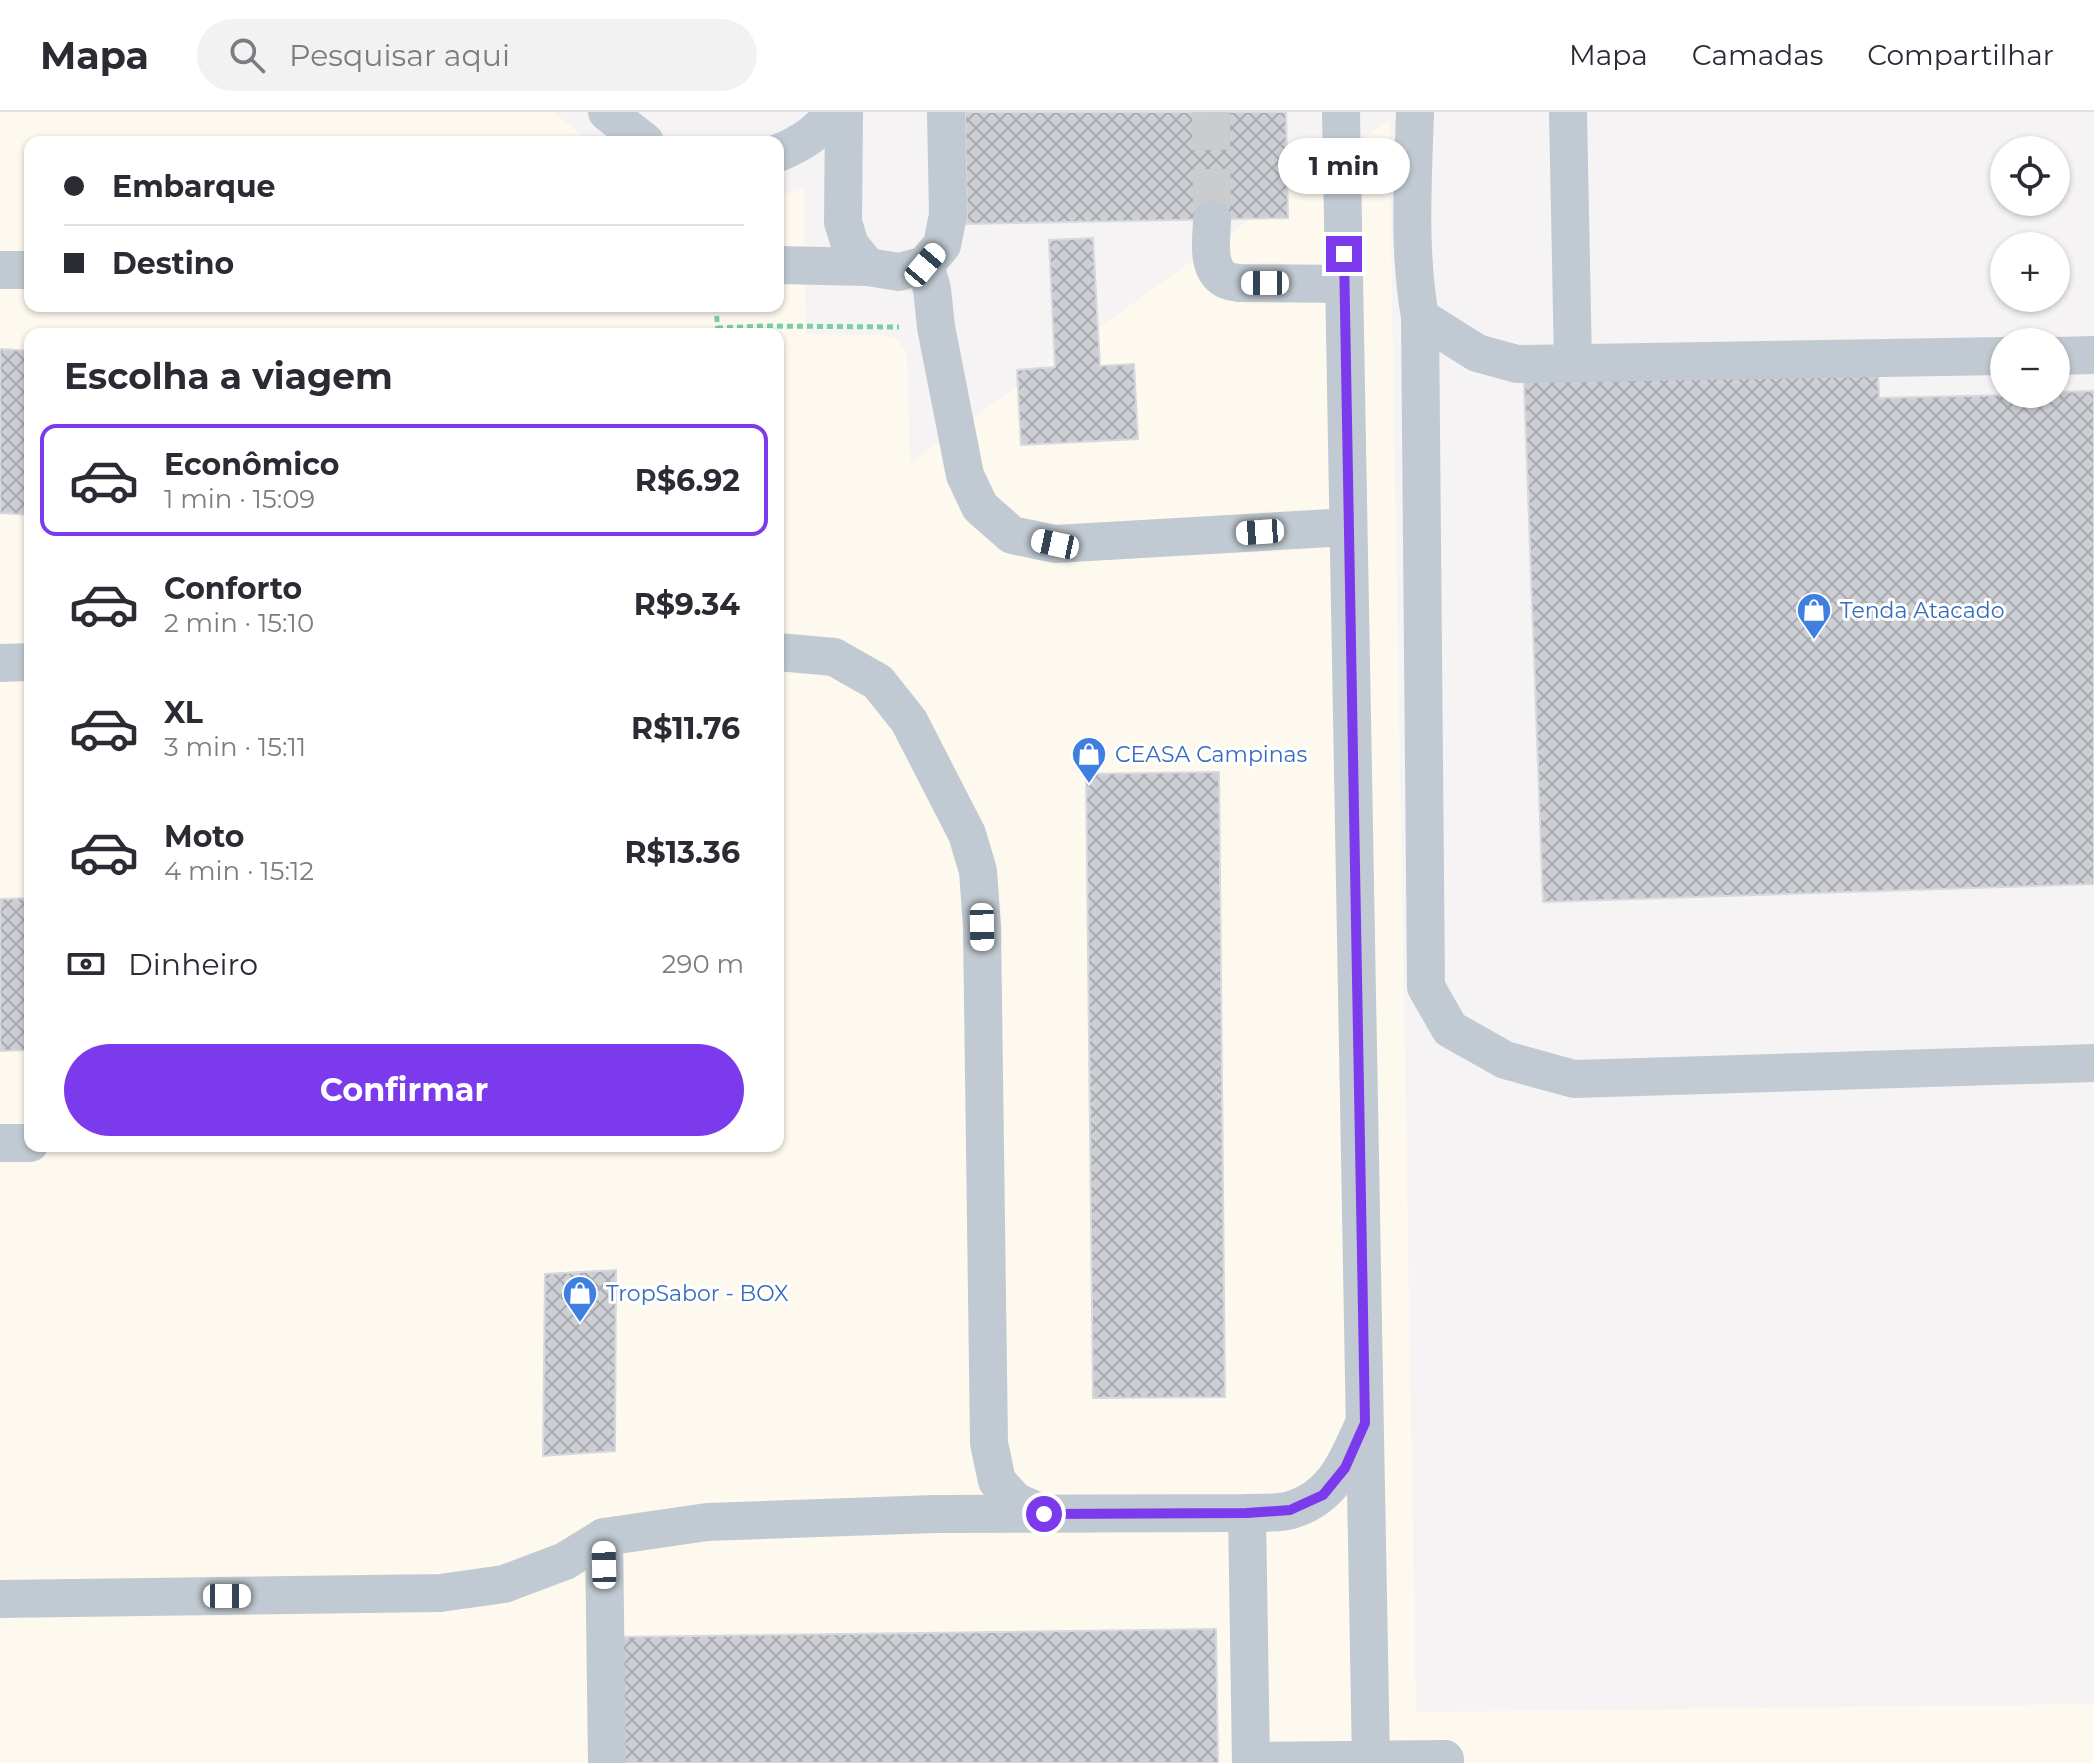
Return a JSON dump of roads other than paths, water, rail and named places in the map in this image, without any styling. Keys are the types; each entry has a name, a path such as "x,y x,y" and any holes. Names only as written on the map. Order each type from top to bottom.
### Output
{"lane":[{"path":"607,112 637,136"},
{"path":"784,150 825,124 833,112"},
{"path":"844,112 843,222 850,245 868,267"},
{"path":"784,265 868,267 899,272 925,265 942,245 948,215 946,112"},
{"path":"1341,112 1370,1761"},
{"path":"1415,112 1412,207 1415,288 1420,317 1426,987 1450,1029 1505,1060 1574,1079 2094,1063"},
{"path":"1568,112 1573,363"},
{"path":"1212,219 1211,256 1215,270 1225,280 1239,283 1344,284"},
{"path":"925,265 965,475 980,507 1012,535 1055,544 1348,527"},
{"path":"0,270 24,270"},
{"path":"1420,317 1477,353 1517,364 1990,356"},
{"path":"2070,356 2094,355"},
{"path":"784,653 834,657 878,682 909,721 967,834 978,871 982,927 989,1443 997,1481 1015,1501 1044,1514"},
{"path":"0,663 24,662"},
{"path":"0,1143 24,1143"},
{"path":"0,1599 440,1593 504,1584 565,1561 604,1537 707,1522 935,1514 1247,1513 1290,1510 1323,1495 1345,1468 1365,1423"},
{"path":"935,1514 961,1500 976,1482 989,1443"},
{"path":"1247,1513 1251,1762 1445,1759 1445,1763"},
{"path":"604,1537 607,1763"}],"tunnel":[{"path":"1211,112 1212,219"}],"place":[{"name":"Tenda Atacado","path":"1814,641"},
{"name":"CEASA Campinas","path":"1089,785"},
{"name":"TropSabor - BOX","path":"580,1324"}]}
